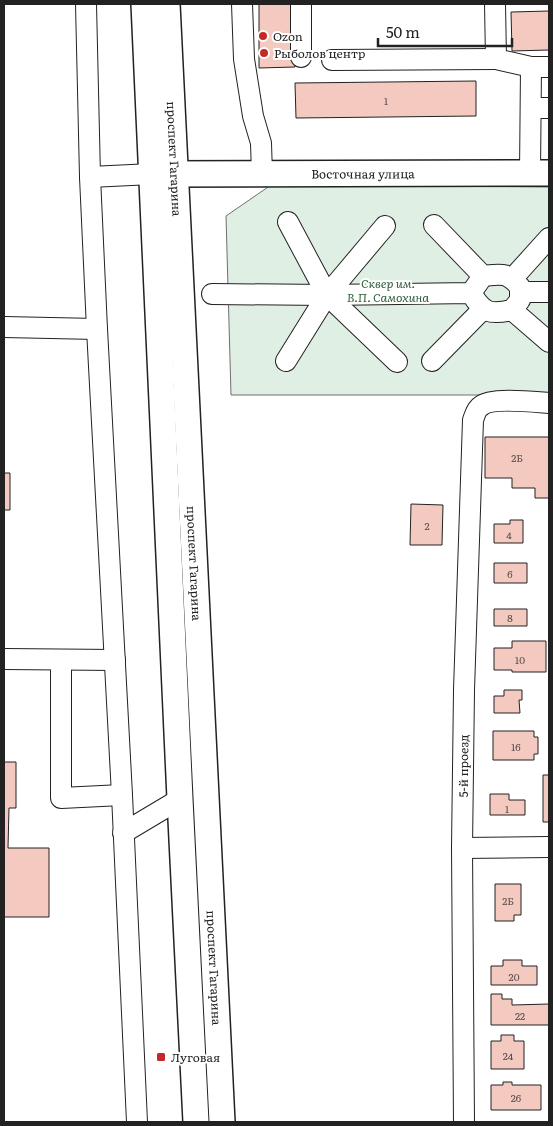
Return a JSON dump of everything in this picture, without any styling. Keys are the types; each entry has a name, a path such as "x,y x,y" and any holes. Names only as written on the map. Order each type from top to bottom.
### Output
{"main road":[{"name":"проспект Гагарина","path":"162,4 164,174 180,799 196,1122"},
{"name":"Восточная улица","path":"164,174 540,174"},
{"name":"проспект Гагарина","path":"164,174 222,1122"}],"street":[{"path":"86,4 90,177 137,1122"},
{"path":"242,4 244,59 252,116 262,143 262,174"},
{"path":"301,4 301,58"},
{"path":"495,4 496,59"},
{"path":"332,60 496,59 540,67 540,174"},
{"path":"90,177 164,174"},
{"path":"288,222 327,295 397,362"},
{"path":"434,225 483,276"},
{"path":"286,361 327,295 385,226"},
{"path":"472,293 477,303 483,309 497,313 515,294 549,238"},
{"path":"483,276 502,274 549,342"},
{"path":"472,293 483,276"},
{"path":"515,294 549,292"},
{"path":"212,294 472,293"},
{"path":"432,361 483,309"},
{"path":"4,327 97,329"},
{"name":"5-й проезд","path":"464,1122 462,848 464,690 473,420 482,404 512,401 549,402"},
{"path":"4,659 115,660"},
{"path":"61,660 61,798 122,794"},
{"path":"123,833 180,799"},
{"path":"462,848 549,847"}],"green space":[{"name":"Сквер им. В.П. Самохина","path":"271,185 549,187 549,395 231,395 226,216"}],"building":[{"path":"259,4 294,4 295,67 259,68"},
{"path":"549,11 549,50 512,51 511,12"},
{"path":"476,81 476,116 296,118 295,83"},
{"path":"485,437 549,437 549,498 535,498 535,488 512,488 512,478 485,478"},
{"path":"4,473 10,473 10,510 4,510"},
{"path":"411,504 443,505 442,545 410,545"},
{"path":"510,520 523,520 523,543 494,543 494,524 510,524"},
{"path":"494,563 527,563 527,583 494,583"},
{"path":"494,609 527,609 527,626 494,626"},
{"path":"512,641 546,641 546,672 494,670 494,648 512,648"},
{"path":"504,690 522,690 522,700 519,700 520,713 494,713 494,696 504,696"},
{"path":"493,731 534,731 534,737 538,737 538,754 534,754 534,760 493,760"},
{"path":"4,762 16,762 16,808 9,808 8,848 49,848 49,917 4,917"},
{"path":"543,775 549,775 549,822 543,822"},
{"path":"490,794 509,794 509,800 525,800 525,815 490,815"},
{"path":"495,884 521,884 521,915 514,915 514,921 495,921"},
{"path":"503,960 522,960 522,966 537,966 537,985 491,985 491,966 503,966"},
{"path":"491,994 502,994 502,999 512,999 512,1005 549,1004 549,1025 491,1025"},
{"path":"501,1035 514,1035 514,1041 524,1041 524,1069 491,1069 491,1041 501,1041"},
{"path":"503,1082 512,1082 512,1085 541,1085 541,1110 491,1110 491,1085 503,1085"}],"place":[{"name":"Ozon","path":"263,36"},
{"name":"Рыболов центр","path":"264,53"},
{"name":"Луговая","path":"161,1057"}]}
